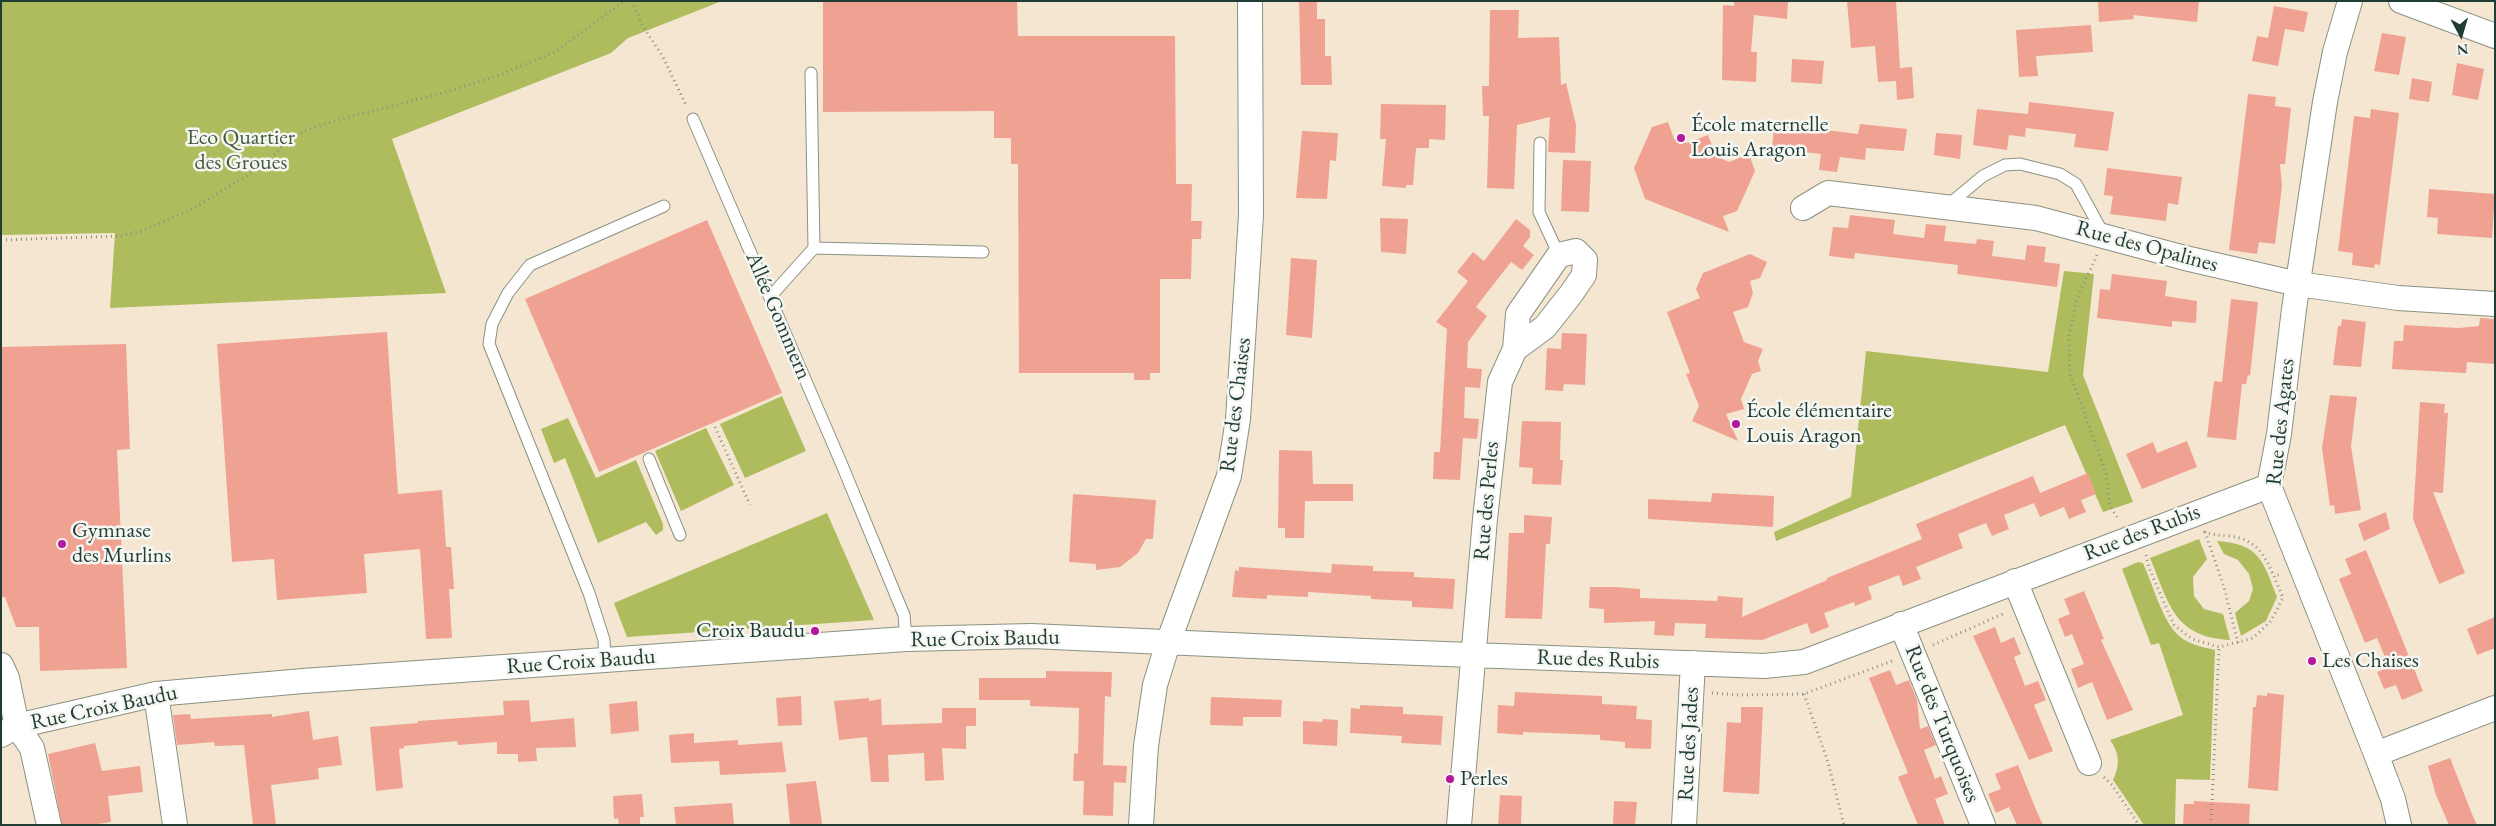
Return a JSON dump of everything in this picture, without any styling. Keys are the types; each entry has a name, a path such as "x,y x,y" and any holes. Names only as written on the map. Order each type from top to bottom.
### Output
{"street":[{"name":"Rue des Chaises","path":"1141,825 1146,746 1152,702 1168,643 1229,476 1238,419 1251,215 1250,1"},
{"name":"Rue des Agates","path":"2350,1 2335,52 2325,102 2298,284 2279,434 2270,486 2376,754 2393,799 2399,825"},
{"path":"2400,1 2495,36"},
{"name":"Rue des Opalines","path":"1803,208 1828,192 2036,218 2185,258 2298,284 2398,298 2495,304"},
{"name":"Rue des Perles","path":"1459,825 1473,655 1500,382 1515,350 1518,314 1559,255 1576,251 1585,260 1584,275 1545,327 1515,350"},
{"name":"Rue des Rubis","path":"1168,643 1764,666 1804,662 2014,581 2270,486"},
{"path":"2014,581 2089,763"},
{"name":"Rue des Turquoises","path":"1901,624 1983,825"},
{"name":"Rue Croix Baudu","path":"9,730 156,694 303,681 906,639 1031,636 1168,643"},
{"name":"Rue des Jades","path":"1684,825 1693,663"},
{"path":"3,675 9,730 32,748 49,825"},
{"path":"156,694 175,825"},
{"path":"2376,754 2495,708"}],"lane":[{"path":"770,297 814,248 811,73"},
{"name":"Allée Gommern","path":"693,119 904,615 906,639"},
{"path":"1540,143 1539,212 1559,255"},
{"path":"1946,206 1983,176 2005,165 2020,164 2060,174 2076,184 2104,235"},
{"path":"605,660 604,640 589,593 490,344 491,331 492,324 508,293 530,265 664,206"},
{"path":"814,248 983,252"},
{"path":"649,459 680,535"}],"path":[{"path":"1,240 121,236 142,231 194,208 264,165 291,138 297,135 336,121 450,91 511,70 555,52 624,1"},
{"path":"632,1 643,27 662,55 693,119"},
{"path":"2104,235 2077,298 2069,336 2070,374 2106,473 2110,506 2120,521 2123,522"},
{"path":"714,427 750,505"},
{"path":"2203,526 2224,587 2238,643"},
{"path":"2154,552 2145,555 2174,625 2192,639 2220,646 2253,638 2271,621 2283,598 2264,554 2249,542 2205,532 2196,535"},
{"path":"2274,576 2301,567"},
{"path":"2211,825 2220,646"},
{"path":"1804,694 1828,762 1844,825"},
{"path":"2089,763 2112,785 2139,825"}],"green space":[{"name":"Eco Quartier des Groues","path":"1,1 722,1 628,38 611,53 392,139 446,293 110,308 115,233 1,235"},
{"path":"2064,271 2094,274 2083,375 2133,502 2103,512 2065,425 1776,541 1774,532 1851,497 1866,351 2048,372"},
{"path":"782,396 806,451 745,478 720,424"},
{"path":"568,418 596,478 636,460 663,524 663,530 656,535 646,522 598,543 565,458 554,463 541,429"},
{"path":"706,428 734,485 681,511 655,451"},
{"path":"827,513 874,620 627,637 614,603"},
{"path":"2199,539 2207,559 2193,577 2194,596 2204,609 2223,614 2230,640 2196,632 2185,625 2169,603 2150,558"},
{"path":"2217,541 2243,546 2258,557 2268,573 2277,597 2266,621 2241,636 2235,613 2249,601 2253,589 2249,574 2238,560 2224,554"},
{"path":"2138,562 2143,563 2166,619 2176,633 2189,642 2215,650 2210,780 2176,779 2175,825 2144,825 2113,780 2118,760 2116,750 2110,740 2183,715 2159,643 2151,645 2122,569"}],"building":[{"path":"823,1 1017,1 1018,36 1175,36 1176,184 1192,184 1191,221 1202,221 1201,239 1192,239 1191,279 1160,279 1160,373 1150,373 1150,380 1134,380 1134,373 1019,373 1018,164 1011,164 1011,138 994,138 994,111 823,112"},
{"path":"1299,1 1317,1 1317,19 1325,19 1325,56 1331,56 1332,85 1301,85"},
{"path":"1734,1 1788,1 1787,19 1754,15 1751,52 1757,52 1756,82 1722,80 1723,5 1734,6"},
{"path":"1847,1 1896,1 1900,68 1912,67 1914,98 1897,100 1896,81 1878,82 1875,46 1851,48"},
{"path":"2098,1 2199,1 2197,22 2133,15 2134,19 2099,22"},
{"path":"2274,6 2308,12 2304,32 2285,29 2278,66 2252,61 2257,36 2268,38"},
{"path":"1490,10 1519,10 1518,38 1559,37 1561,85 1566,83 1576,125 1575,153 1548,152 1550,117 1517,125 1514,189 1487,188 1489,116 1483,116 1482,86 1489,86"},
{"path":"2091,25 2093,52 2036,56 2038,76 2019,77 2016,30"},
{"path":"2382,33 2406,37 2399,75 2374,71"},
{"path":"1792,59 1824,61 1822,84 1791,82"},
{"path":"2457,63 2484,69 2478,100 2452,95"},
{"path":"2412,78 2432,82 2429,102 2409,99"},
{"path":"2248,94 2276,97 2275,106 2291,108 2285,164 2280,164 2282,186 2275,244 2259,242 2257,254 2229,250"},
{"path":"2029,102 2114,112 2108,151 2074,147 2076,134 2026,128 2025,137 2009,135 2007,150 1973,145 1977,109 2028,114"},
{"path":"1381,104 1446,105 1445,140 1429,139 1429,148 1416,148 1413,185 1406,185 1406,188 1382,186 1386,139 1380,139"},
{"path":"2371,109 2399,113 2380,265 2375,264 2374,268 2352,265 2353,253 2338,251 2354,116 2370,118"},
{"path":"1668,122 1674,139 1687,143 1708,135 1716,156 1729,162 1749,154 1755,171 1737,211 1723,216 1729,232 1645,199 1634,168 1652,127"},
{"path":"1860,124 1907,129 1904,151 1866,148 1865,160 1840,157 1837,172 1819,170 1821,154 1772,148 1774,128 1783,129 1784,125 1858,134"},
{"path":"1302,131 1338,133 1336,161 1330,160 1327,199 1296,198"},
{"path":"1936,133 1962,135 1960,159 1934,155"},
{"path":"1563,160 1591,161 1589,212 1561,211"},
{"path":"2107,168 2182,177 2178,205 2168,203 2166,221 2110,214 2113,196 2104,195"},
{"path":"2429,189 2495,194 2492,238 2437,234 2438,218 2427,217"},
{"path":"1850,215 1895,220 1893,234 1924,238 1926,224 1946,226 1944,241 1976,244 1977,239 1994,241 1992,256 2025,260 2027,245 2046,247 2044,262 2060,264 2057,287 1957,274 1958,265 1855,253 1854,259 1829,256 1833,227 1848,228"},
{"path":"1380,218 1408,219 1406,254 1381,252"},
{"path":"1516,219 1530,230 1530,237 1523,246 1534,255 1522,270 1511,262 1476,307 1487,316 1468,342 1467,368 1482,369 1480,388 1465,387 1464,418 1479,419 1477,439 1463,438 1460,480 1433,479 1434,452 1440,452 1447,329 1436,322 1468,281 1457,272 1473,252 1484,261"},
{"path":"707,220 782,393 599,472 525,299"},
{"path":"1750,254 1767,262 1760,278 1750,281 1753,293 1748,307 1733,312 1744,342 1763,349 1758,361 1761,371 1752,374 1741,399 1744,409 1726,414 1738,441 1692,421 1699,406 1686,374 1690,373 1667,312 1700,298 1696,289 1703,273"},
{"path":"1291,258 1317,260 1312,338 1286,335"},
{"path":"2112,274 2167,281 2165,296 2197,301 2196,323 2172,321 2172,327 2097,318 2100,289 2110,290"},
{"path":"2231,299 2258,302 2250,376 2248,375 2246,384 2242,384 2236,440 2207,437 2214,381 2222,382"},
{"path":"2480,318 2495,319 2495,364 2467,362 2466,373 2392,369 2394,341 2403,341 2404,325 2459,328 2479,326"},
{"path":"2342,319 2366,322 2361,367 2333,365 2338,326 2341,326"},
{"path":"387,332 398,494 442,490 446,547 451,547 454,589 449,589 452,638 426,639 420,549 364,554 367,593 277,600 274,559 232,562 217,344"},
{"path":"1562,333 1587,334 1585,385 1564,384 1563,391 1545,390 1547,348 1561,349"},
{"path":"126,344 130,449 117,450 127,668 40,671 39,627 16,627 5,597 1,597 1,347"},
{"path":"2330,395 2357,397 2351,446 2361,510 2335,514 2334,505 2330,506 2322,448"},
{"path":"2420,402 2445,404 2444,413 2448,413 2443,493 2433,492 2465,573 2439,584 2413,519"},
{"path":"1522,421 1561,422 1560,460 1563,460 1561,485 1532,484 1533,468 1519,467"},
{"path":"2187,441 2197,467 2142,489 2126,454 2153,442 2157,453"},
{"path":"1279,450 1312,451 1313,484 1353,484 1353,501 1305,501 1304,538 1285,538 1285,528 1278,528"},
{"path":"2088,473 2096,494 2081,500 2086,512 2069,519 2064,507 2040,517 2034,503 2004,515 2009,529 1992,536 1986,523 1958,534 1963,548 1916,567 1921,579 1903,586 1899,575 1868,587 1872,599 1855,606 1854,602 1824,613 1829,627 1811,634 1807,623 1762,640 1705,638 1706,624 1675,623 1674,636 1654,635 1655,621 1604,623 1604,609 1589,608 1590,587 1615,587 1640,589 1640,598 1717,601 1718,596 1743,598 1742,617 1827,580 1827,578 1922,539 1916,524 2033,476 2040,493"},
{"path":"1712,493 1774,496 1773,527 1648,519 1648,499 1711,502"},
{"path":"1073,494 1156,500 1153,539 1146,539 1138,553 1120,567 1096,570 1096,564 1069,562"},
{"path":"2386,512 2390,529 2364,541 2358,524"},
{"path":"1524,515 1552,517 1550,544 1546,544 1542,619 1505,618 1509,533 1524,533"},
{"path":"2366,550 2423,691 2402,700 2396,685 2384,689 2377,672 2389,667 2377,638 2365,643 2339,579 2351,574 2345,559"},
{"path":"1332,564 1373,566 1373,571 1414,572 1414,577 1455,579 1453,609 1412,607 1412,601 1371,599 1371,596 1308,592 1308,597 1267,595 1267,599 1232,597 1235,570 1239,571 1239,567 1331,573"},
{"path":"2084,591 2104,639 2101,640 2133,710 2107,720 2092,682 2078,688 2071,669 2084,664 2072,634 2065,637 2058,619 2070,614 2064,599"},
{"path":"2495,617 2495,648 2477,655 2467,629"},
{"path":"1995,627 2001,643 2014,637 2021,654 2014,657 2025,686 2038,681 2046,700 2034,705 2053,751 2029,760 1973,636"},
{"path":"1890,670 1896,685 1909,680 1917,700 1920,729 1928,726 1936,745 1924,750 1935,779 1941,776 1948,794 1935,799 1945,825 1918,825 1898,777 1908,773 1869,678"},
{"path":"1046,671 1112,672 1111,697 1105,696 1103,765 1127,766 1126,783 1114,782 1113,816 1083,815 1084,781 1073,781 1074,753 1078,754 1079,708 1030,706 1030,700 979,700 979,678 1046,678"},
{"path":"1515,692 1602,696 1602,704 1637,706 1636,719 1652,720 1651,749 1625,748 1625,742 1600,740 1600,735 1523,732 1523,735 1497,733 1498,705 1514,706"},
{"path":"2267,693 2284,695 2278,791 2248,788 2253,707 2256,707 2257,695 2267,696"},
{"path":"801,696 802,725 778,726 776,698"},
{"path":"1211,697 1282,700 1281,717 1243,717 1243,726 1210,725"},
{"path":"869,698 869,701 881,699 882,725 942,723 942,708 976,708 976,726 966,726 966,749 942,748 944,780 925,781 924,753 888,755 889,782 871,782 867,737 839,740 834,701"},
{"path":"529,700 531,722 574,718 576,747 536,748 537,761 518,762 518,754 497,754 497,742 458,745 457,741 404,746 404,748 399,749 403,788 376,791 370,727 418,723 418,721 504,715 503,701"},
{"path":"637,701 639,731 611,734 609,704"},
{"path":"1360,705 1403,707 1403,714 1443,716 1441,745 1401,743 1402,736 1350,733 1351,708 1360,709"},
{"path":"1741,707 1763,707 1759,794 1723,792 1727,722 1741,723"},
{"path":"309,711 313,740 338,736 342,765 318,768 319,779 271,785 276,825 253,825 244,745 215,746 214,742 177,745 173,715 190,714 191,719 272,714 272,717"},
{"path":"1323,719 1338,720 1337,746 1303,744 1303,721 1322,722"},
{"path":"694,733 694,743 738,740 738,745 782,742 786,772 720,775 719,761 671,763 669,735"},
{"path":"95,743 102,771 140,766 143,792 108,796 111,822 91,825 62,825 48,754"},
{"path":"2450,758 2477,825 2449,825 2436,795 2428,766"},
{"path":"2018,765 2043,825 2017,825 2009,807 1996,813 1988,794 2001,789 1995,774"},
{"path":"816,781 821,825 790,825 786,784"},
{"path":"642,794 644,817 640,817 640,825 619,825 618,818 614,819 613,796"},
{"path":"1500,795 1522,796 1521,825 1498,825"},
{"path":"1614,801 1637,802 1635,825 1613,825"},
{"path":"2194,801 2250,804 2249,825 2183,825 2184,804 2194,804"},
{"path":"732,803 734,825 676,825 674,807"}],"place":[{"name":"École maternelle Louis Aragon","path":"1681,138"},
{"name":"École élémentaire Louis Aragon","path":"1736,424"},
{"name":"Gymnase des Murlins","path":"62,544"},
{"name":"Croix Baudu","path":"815,631"},
{"name":"Les Chaises","path":"2312,661"},
{"name":"Perles","path":"1450,779"}]}
